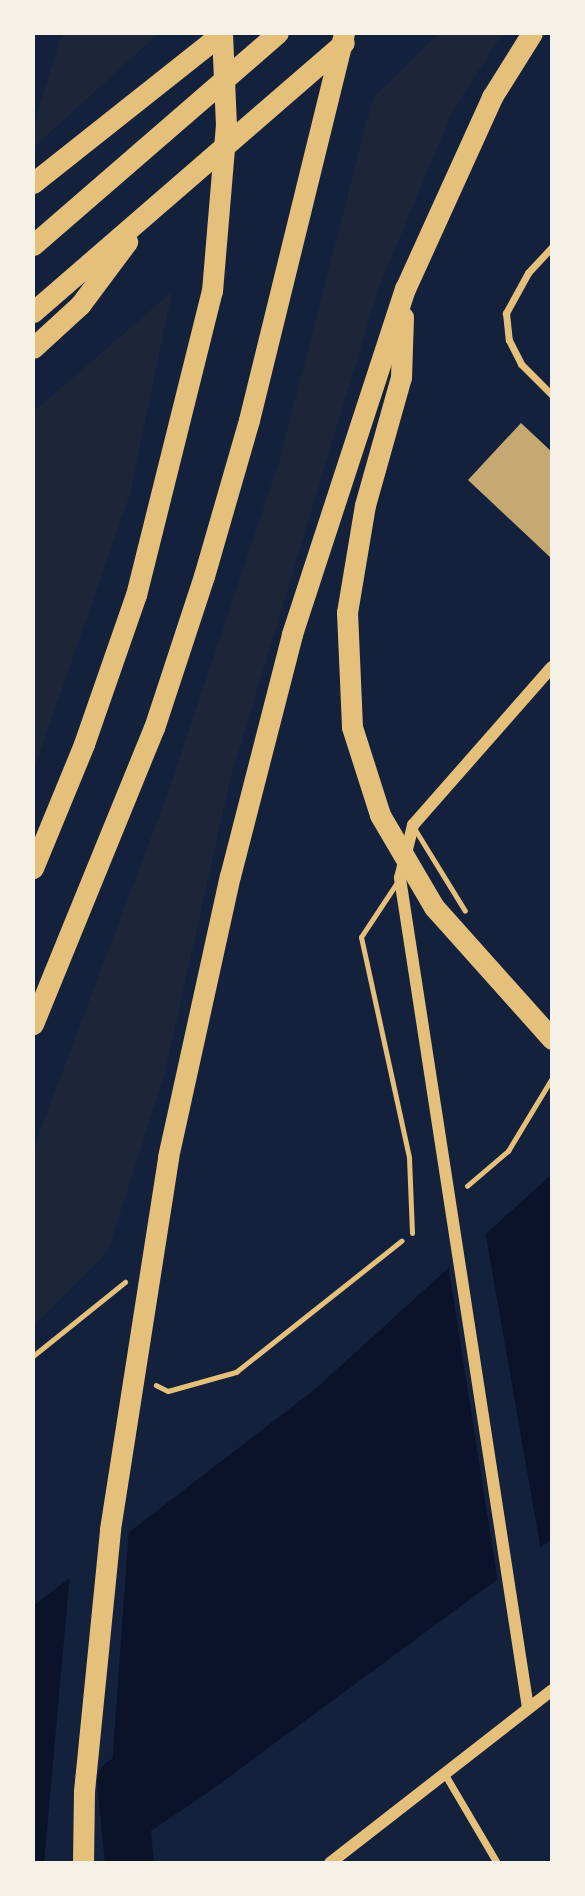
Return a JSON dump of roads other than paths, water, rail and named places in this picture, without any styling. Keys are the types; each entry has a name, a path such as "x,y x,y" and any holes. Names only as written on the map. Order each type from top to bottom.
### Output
{"highway":[{"path":"33,183 222,33"},
{"path":"33,869 84,744 136,595 186,404 212,291 226,125 222,33"},
{"path":"33,244 278,33"},
{"path":"33,1024 154,728 248,420 344,33"},
{"path":"33,312 356,33"},
{"path":"83,1863 84,1791 110,1529 168,1157 230,876 292,634 405,289 492,97 532,33"},
{"path":"33,348 80,305 154,207"},
{"path":"405,289 401,377 365,505 346,612 352,727 380,815 434,907 552,1039"}],"street":[{"path":"552,247 528,273 506,313 509,340 521,364 552,395"},
{"path":"528,1708 400,878 413,825 552,667"},
{"path":"330,1863 552,1690"},
{"path":"444,1772 497,1863"}],"lane":[{"path":"413,825 465,911"},
{"path":"400,878 361,937 409,1158 412,1233"}],"waterway":[{"path":"121,1781 129,1863"}]}
